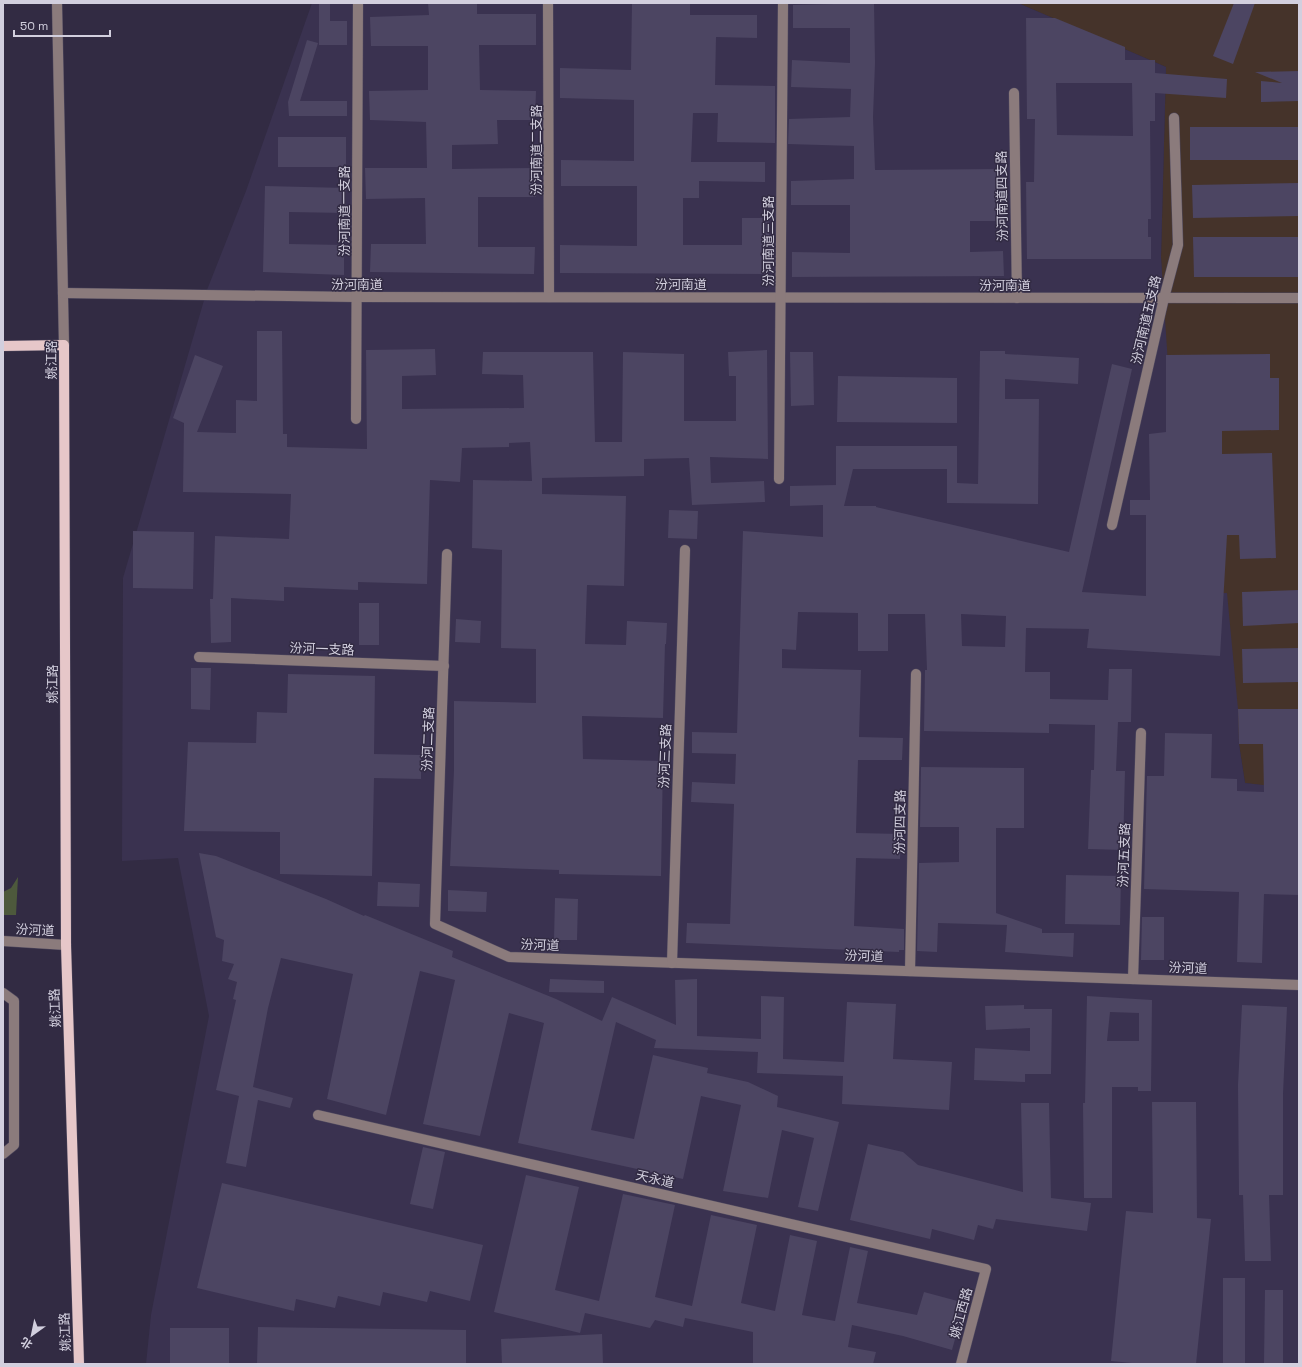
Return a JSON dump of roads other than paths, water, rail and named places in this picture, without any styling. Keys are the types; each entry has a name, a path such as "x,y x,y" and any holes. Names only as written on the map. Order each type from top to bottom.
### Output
{"main road":[{"path":"3,346 64,346"},
{"name":"姚江路","path":"64,346 66,945 79,1364"}],"street":[{"name":"姚江路","path":"57,3 64,346"},
{"name":"汾河南道一支路","path":"356,419 358,3"},
{"name":"汾河南道二支路","path":"548,3 550,297"},
{"name":"汾河南道三支路","path":"780,479 783,3"},
{"name":"汾河南道四支路","path":"1014,93 1017,298"},
{"name":"汾河南道五支路","path":"1112,525 1164,298 1178,245 1174,118"},
{"name":"汾河南道","path":"63,294 356,297 1299,298"},
{"name":"汾河三支路","path":"672,963 685,550"},
{"name":"汾河二支路","path":"435,924 447,554"},
{"name":"汾河一支路","path":"199,657 444,666"},
{"name":"汾河四支路","path":"910,971 916,674"},
{"name":"汾河五支路","path":"1133,979 1141,733"},
{"name":"汾河道","path":"435,924 509,957 1299,985"},
{"name":"汾河道","path":"3,941 66,945"},
{"path":"3,993 14,1001 14,1145 3,1154"},
{"name":"天永道","path":"318,1115 986,1269"},
{"name":"姚江西路","path":"961,1364 986,1269"}]}
